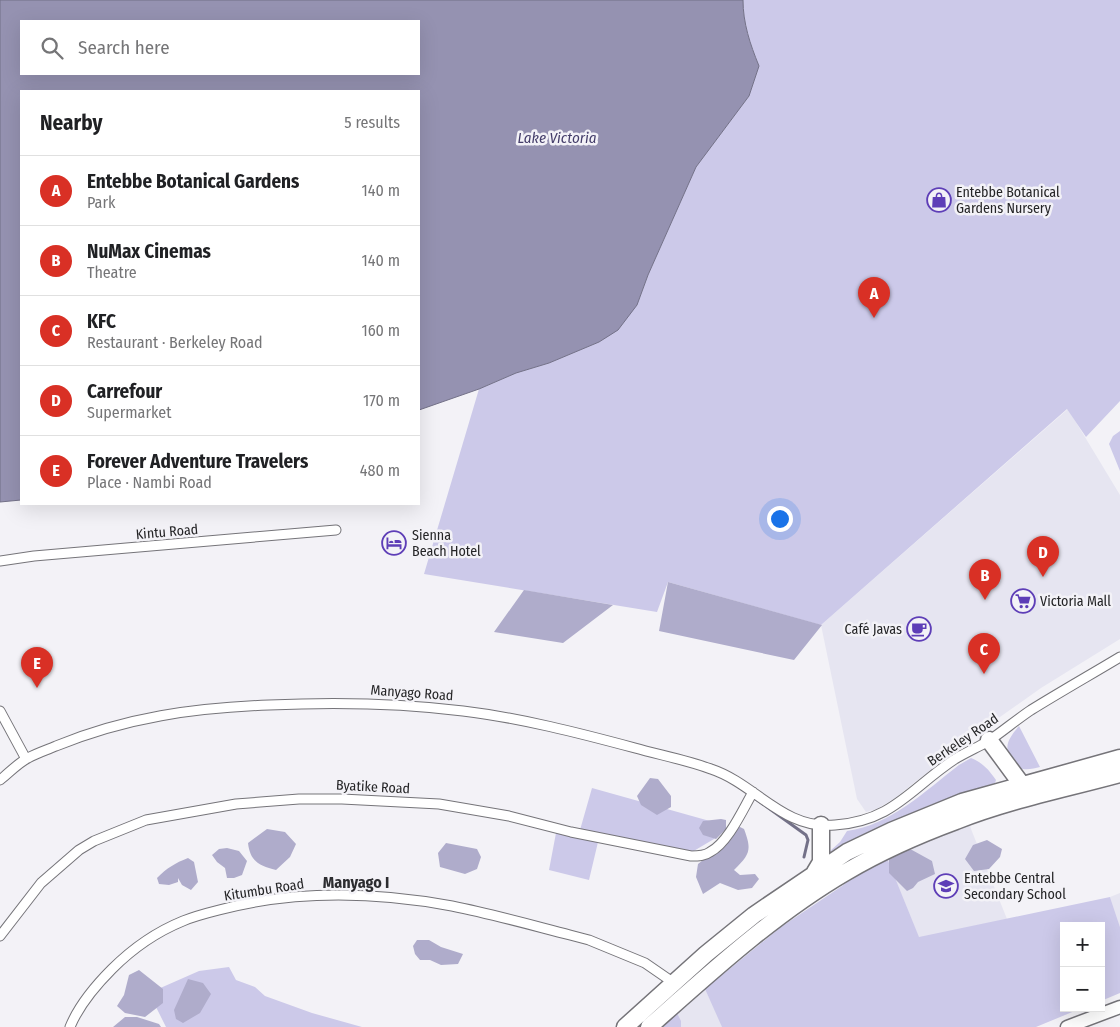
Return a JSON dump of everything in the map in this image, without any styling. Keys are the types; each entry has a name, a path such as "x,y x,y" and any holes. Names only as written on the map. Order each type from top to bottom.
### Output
{"highway":[{"path":"989,740 1027,791"},
{"path":"649,1027 742,947 789,910 845,873 896,846 957,820 1027,791 1120,758"},
{"path":"625,1027 754,915 847,852 891,831 962,802 1120,774"},
{"path":"815,872 821,862 818,825"}],"main road":[{"path":"1067,1027 1120,1007"}],"street":[{"name":"Kintu Road","path":"0,561 34,556 336,530"},
{"name":"Berkeley Road","path":"818,825 831,826 864,822 889,810 954,760 989,740 1030,711 1120,657"},
{"name":"Manyago Road","path":"0,780 26,759 97,730 140,719 230,706 332,702 372,704 465,711 527,721 589,735 710,768 739,782 778,811 794,819 818,825"},
{"path":"0,711 26,759"},
{"name":"Byatike Road","path":"0,936 41,883 79,850 94,841 146,820 183,812 236,804 299,799 342,799 439,804 509,816 571,832 691,856 701,856 711,852 722,843 753,792"},
{"name":"Kitumbu Road","path":"70,1027 76,1013 104,977 141,943 166,929 184,920 245,903 327,895 373,897 451,906 570,935 589,940 645,963 674,983"}],"shaded area":[{"path":"743,0 1120,0 1120,401 1086,437 1067,409 821,625 668,582 657,612 424,574 479,389 599,342 637,305 648,275 696,167 749,96 759,66 744,17"},
{"path":"1068,409 1120,495 1120,639 1041,688 973,736 895,798 877,809 866,812 857,799 821,625"},
{"path":"1120,431 1120,471 1109,444 1113,436"},
{"path":"668,582 822,625 794,660 659,631"},
{"path":"524,590 613,605 563,643 494,632"},
{"path":"1019,726 1040,767 1020,768 1010,757 1007,748 1009,739"},
{"path":"971,758 988,770 996,780 995,783 930,805 829,852 840,842 847,831 863,828 878,822 907,806 959,765"},
{"path":"650,778 658,779 671,796 671,807 657,815 641,805 637,796"},
{"path":"592,788 724,825 714,839 692,852 580,830"},
{"name":"Entebbe Central Secondary School","path":"967,814 971,829 1007,919 919,938 885,853"},
{"path":"726,820 726,829 716,839 703,835 699,828 703,821"},
{"path":"736,825 744,829 749,847 746,856 734,870 740,875 755,874 759,879 752,888 738,890 720,883 703,894 696,877 698,864 707,857"},
{"path":"267,829 285,832 296,844 290,857 276,870 256,862 249,849 248,843"},
{"path":"556,833 598,842 589,880 549,870"},
{"path":"987,840 1002,849 1000,857 989,869 974,871 965,859 973,845"},
{"path":"446,843 477,849 481,857 477,869 465,874 440,867 438,853"},
{"path":"227,848 239,851 247,861 242,875 227,878 225,868 212,855 219,849"},
{"path":"895,848 912,850 932,861 935,874 918,882 907,891 889,873 889,856"},
{"path":"885,853 919,937 1110,897 1120,927 1120,993 1105,999 1105,922 1060,922 1060,1012 1072,1012 1036,1027 722,1027 705,989 781,927 842,886"},
{"path":"188,858 194,862 198,882 191,890 182,885 178,878 178,882 169,885 159,884 157,878 161,874 171,866"},
{"path":"1120,893 1120,927 1110,897"},
{"path":"417,940 429,940 441,947 463,954 458,964 441,965 430,960 420,960 415,954 413,946"},
{"path":"229,967 236,980 255,987 265,996 312,1013 362,1027 166,1027 149,993 199,971"},
{"path":"139,970 163,989 163,1003 145,1017 125,1013 117,1006 124,995 129,975"},
{"path":"188,979 203,983 211,994 200,1013 183,1023 176,1019 174,1010"},
{"path":"705,989 723,1027 663,1027 677,1013"},
{"path":"677,1013 681,1021 681,1027 663,1027"},
{"path":"125,1017 137,1017 159,1024 161,1027 113,1027"}],"water":[{"name":"Lake Victoria","path":"0,0 743,0 744,17 759,66 749,96 696,167 648,275 637,305 618,330 599,342 549,363 516,373 479,389 420,410 420,90 20,90 20,500 0,502"}],"waterway":[{"path":"753,797 806,835 808,840 804,857"}],"place":[{"name":"Entebbe Botanical Gardens Nursery","path":"939,200"},
{"name":"Entebbe Botanical Gardens","path":"874,318"},
{"name":"Sienna Beach Hotel","path":"394,543"},
{"name":"Carrefour","path":"1043,577"},
{"name":"NuMax Cinemas","path":"985,600"},
{"name":"Victoria Mall","path":"1023,601"},
{"name":"Café Javas","path":"919,629"},
{"name":"KFC","path":"984,674"},
{"name":"Forever Adventure Travelers","path":"37,688"},
{"name":"Entebbe Central Secondary School","path":"946,886"}],"district":[{"name":"Manyago I","path":"356,882"}]}
